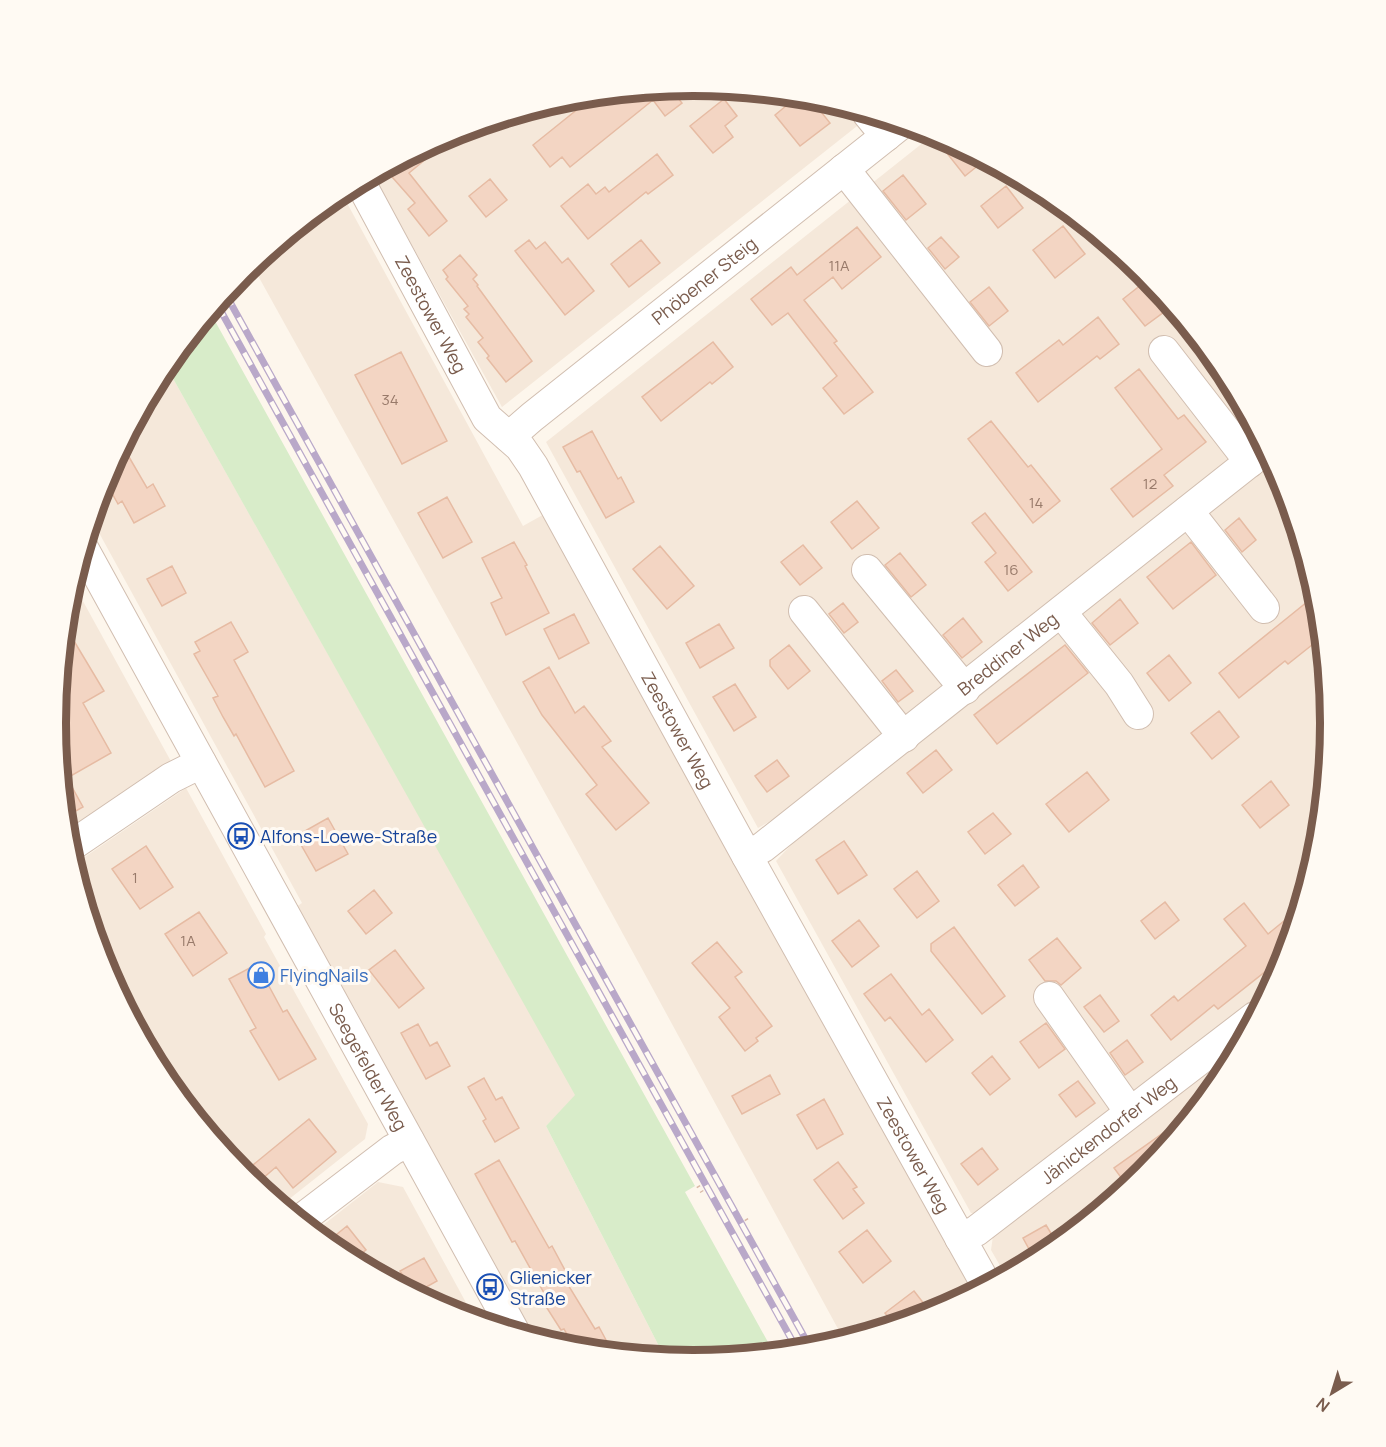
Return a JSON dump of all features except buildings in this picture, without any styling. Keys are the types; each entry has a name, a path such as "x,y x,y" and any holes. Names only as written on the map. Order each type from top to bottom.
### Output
{"street":[{"name":"Phöbener Steig","path":"509,437 844,169 883,126"},
{"path":"844,169 987,351"},
{"name":"Zeestower Weg","path":"364,190 487,418 520,447 533,466 983,1279"},
{"path":"1164,351 1258,456"},
{"name":"Breddiner Weg","path":"747,856 763,847 904,737 1258,456"},
{"path":"1188,511 1264,608"},
{"name":"Seegefelder Weg","path":"88,557 509,1322"},
{"path":"867,570 965,689"},
{"path":"804,611 904,737"},
{"path":"1061,612 1119,684 1138,714"},
{"path":"77,842 171,778 201,763"},
{"path":"1049,997 1130,1112"},
{"name":"Jänickendorfer Weg","path":"960,1238 976,1231 1241,1028"},
{"path":"305,1216 392,1150 409,1141"}],"path":[{"path":"698,1186 702,1192"}],"shaded area":[{"path":"693,96 734,98 775,102 864,121 502,407 377,183 416,161 491,130 531,118 611,102"},
{"path":"925,141 970,161 1041,202 1106,252 1164,310 1190,342 1236,410 1255,445 790,810 758,828 546,442"},
{"path":"346,201 523,526 548,512 620,655 969,1286 895,1317 859,1328 856,1323 850,1330 840,1332 611,912 257,274 311,226"},
{"path":"172,376 576,1095 546,1126 660,1349 611,1345 526,1327 355,1009 296,907 302,903 97,529 131,446"},
{"path":"1264,467 1287,522 1299,561 1315,642 1319,682 1319,765 1315,805 1299,886 1287,925 1253,1005 980,1213 971,1213 776,861 804,831"},
{"path":"79,595 173,765 75,831 67,765 66,723 71,642"},
{"path":"186,788 266,934 264,937 368,1124 365,1139 288,1200 291,1204 250,1167 222,1137 172,1072 150,1037 131,1001 99,925 81,860"},
{"path":"1220,1063 1164,1137 1136,1167 1075,1221 1002,1268 991,1250 993,1236"},
{"path":"378,1182 403,1187 470,1309 416,1286 379,1266 320,1227"}],"green space":[{"path":"214,320 695,1186 685,1192 770,1346 734,1349 660,1349 546,1126 575,1095 171,376"}],"railway":[{"path":"230,302 806,1340"},
{"path":"221,311 793,1342"}],"place":[{"name":"Alfons-Loewe-Straße","path":"241,836"},
{"name":"FlyingNails","path":"261,975"},
{"name":"Glienicker Straße","path":"490,1287"}]}
